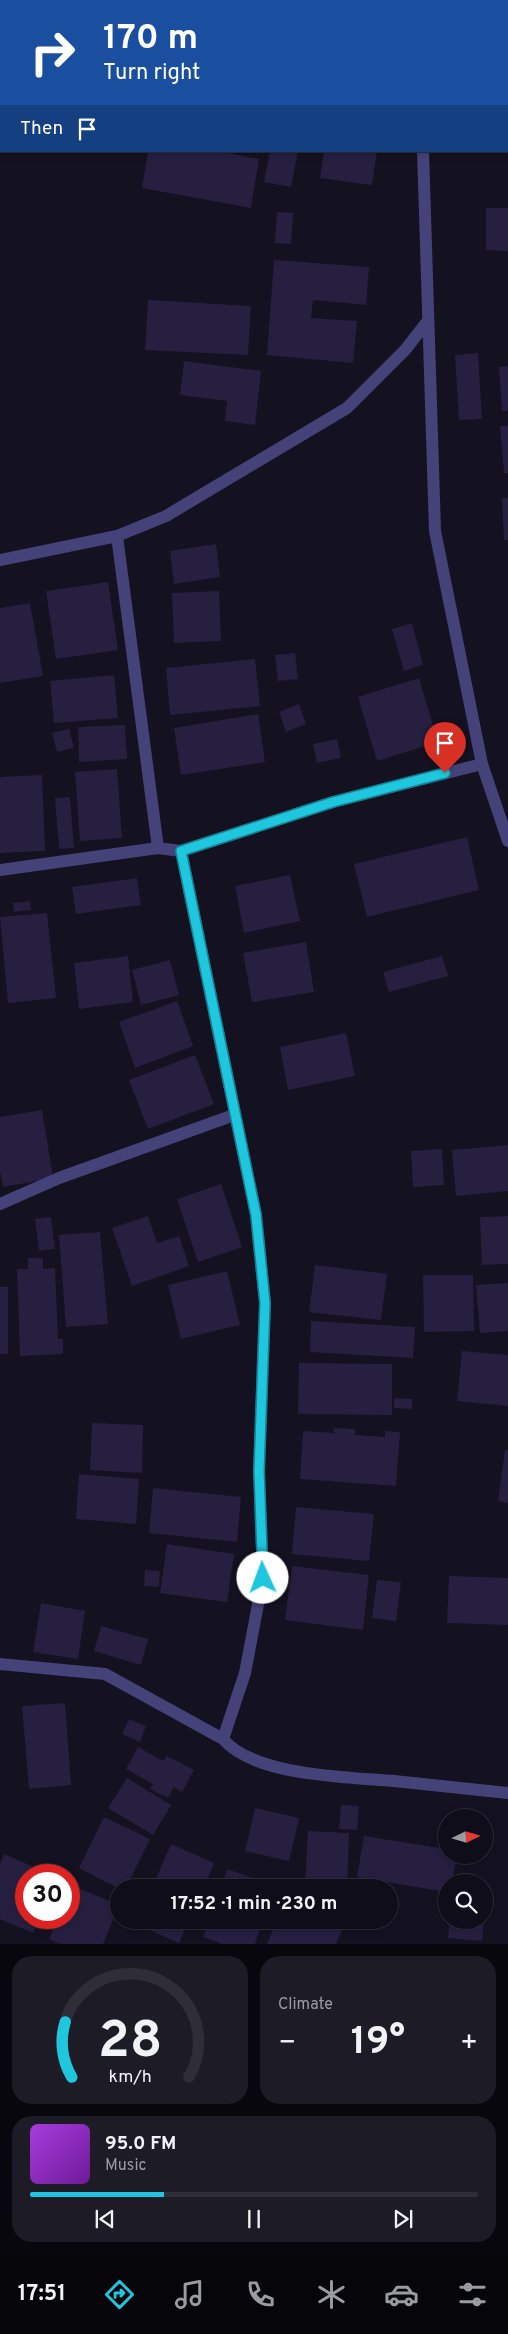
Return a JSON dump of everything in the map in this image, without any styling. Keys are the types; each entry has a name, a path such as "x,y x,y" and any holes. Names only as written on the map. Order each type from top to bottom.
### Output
{"street":[{"path":"423,152 435,531 482,764 508,841"},
{"path":"0,560 117,536 166,516 347,408 405,350 427,322"},
{"path":"117,536 158,848"},
{"path":"0,870 158,848 181,851 333,802 482,764"},
{"path":"181,851 256,1215 265,1303 259,1471 263,1578 245,1673 223,1738"},
{"path":"0,1204 59,1178 234,1115"},
{"path":"0,1664 105,1674 223,1738 232,1749 271,1765 323,1776 508,1793"}],"building":[{"path":"148,152 223,152 259,159 251,208 142,188"},
{"path":"270,152 298,152 291,187 264,182"},
{"path":"324,152 377,152 372,185 320,178"},
{"path":"486,208 508,208 508,251 486,250"},
{"path":"277,212 293,213 291,244 275,243"},
{"path":"274,260 369,267 366,305 313,300 311,318 357,321 353,363 267,355"},
{"path":"148,300 251,306 248,355 145,350"},
{"path":"478,353 482,419 459,420 455,355"},
{"path":"184,361 261,371 255,425 225,421 227,401 180,395"},
{"path":"508,366 508,411 502,411 499,367"},
{"path":"500,426 508,426 508,473 504,473"},
{"path":"502,498 508,498 508,540 504,540"},
{"path":"216,544 220,577 174,584 170,551"},
{"path":"108,582 118,650 56,659 46,591"},
{"path":"219,591 221,641 174,643 172,593"},
{"path":"30,603 43,676 0,683 0,608"},
{"path":"412,623 423,665 404,671 392,629"},
{"path":"295,653 298,679 278,681 275,655"},
{"path":"255,659 260,706 170,715 166,668"},
{"path":"114,675 118,718 54,723 50,681"},
{"path":"419,678 438,742 377,761 358,697"},
{"path":"299,704 306,724 286,732 279,712"},
{"path":"258,714 265,762 181,775 174,728"},
{"path":"125,725 127,759 79,762 78,727"},
{"path":"69,729 74,748 57,752 52,733"},
{"path":"337,739 341,758 317,763 313,744"},
{"path":"117,769 122,838 80,841 75,772"},
{"path":"42,775 45,851 0,853 0,777"},
{"path":"70,797 74,848 59,849 55,798"},
{"path":"467,837 479,890 367,917 354,864"},
{"path":"290,875 300,921 244,933 235,886"},
{"path":"137,878 141,905 76,914 72,887"},
{"path":"30,901 31,910 14,912 13,903"},
{"path":"47,913 56,998 8,1003 0,917"},
{"path":"306,942 314,992 252,1002 243,953"},
{"path":"128,956 133,1002 79,1009 74,963"},
{"path":"442,956 448,976 389,992 383,972"},
{"path":"170,960 179,995 141,1005 132,970"},
{"path":"177,1001 193,1046 135,1068 119,1022"},
{"path":"346,1033 355,1076 288,1090 280,1047"},
{"path":"195,1055 214,1104 148,1129 129,1080"},
{"path":"42,1110 53,1178 3,1187 0,1171 0,1117"},
{"path":"508,1145 508,1191 456,1196 452,1150"},
{"path":"442,1149 444,1185 413,1187 411,1151"},
{"path":"221,1184 242,1247 198,1262 177,1199"},
{"path":"148,1216 157,1243 179,1236 189,1266 132,1286 112,1228"},
{"path":"508,1216 508,1264 482,1265 480,1217"},
{"path":"51,1217 55,1249 39,1251 35,1219"},
{"path":"100,1232 108,1324 66,1327 59,1235"},
{"path":"28,1258 43,1258 43,1269 55,1268 58,1339 63,1339 63,1354 20,1356 17,1269 28,1269"},
{"path":"315,1265 387,1274 381,1320 309,1312"},
{"path":"227,1271 240,1325 181,1339 168,1285"},
{"path":"423,1275 473,1275 474,1331 424,1332"},
{"path":"508,1283 508,1331 480,1333 476,1285"},
{"path":"0,1287 8,1287 8,1354 0,1354"},
{"path":"311,1321 415,1327 413,1358 310,1352"},
{"path":"462,1351 508,1355 508,1406 457,1401"},
{"path":"299,1363 392,1364 392,1415 298,1414"},
{"path":"394,1398 412,1399 412,1409 394,1408"},
{"path":"92,1423 143,1425 142,1473 90,1470"},
{"path":"334,1428 355,1429 355,1435 385,1437 385,1431 400,1432 396,1486 300,1479 303,1431 334,1433"},
{"path":"505,1450 508,1450 508,1503 498,1501"},
{"path":"79,1474 139,1479 136,1524 76,1519"},
{"path":"153,1488 241,1497 237,1542 149,1533"},
{"path":"296,1507 374,1514 369,1561 292,1554"},
{"path":"167,1544 234,1554 227,1602 160,1593"},
{"path":"292,1566 369,1575 363,1630 285,1620"},
{"path":"145,1570 160,1571 159,1587 144,1586"},
{"path":"449,1576 508,1578 508,1625 447,1623"},
{"path":"377,1580 401,1582 396,1621 372,1618"},
{"path":"41,1603 85,1611 78,1659 33,1652"},
{"path":"101,1626 148,1639 141,1665 94,1651"},
{"path":"65,1703 71,1785 29,1789 22,1706"},
{"path":"129,1719 146,1726 140,1742 122,1734"},
{"path":"138,1747 163,1761 167,1756 194,1770 182,1792 174,1787 168,1798 150,1789 153,1784 126,1769"},
{"path":"127,1778 171,1805 153,1835 108,1808"},
{"path":"341,1805 359,1806 357,1830 339,1829"},
{"path":"255,1808 299,1818 289,1861 245,1851"},
{"path":"104,1817 150,1839 130,1879 110,1879 110,1884 80,1869"},
{"path":"308,1831 349,1833 347,1879 305,1879"},
{"path":"364,1836 438,1848 438,1864 455,1864 453,1874 438,1874 438,1891 398,1884 398,1879 357,1877"},
{"path":"171,1844 214,1863 208,1879 156,1879"},
{"path":"4,1854 27,1864 15,1864 15,1925 0,1919 0,1864"},
{"path":"227,1869 255,1879 224,1879"},
{"path":"80,1889 110,1901 110,1927 103,1944 60,1944 49,1939 53,1929 80,1929"},
{"path":"24,1929 35,1929 33,1933"},
{"path":"147,1929 185,1929 179,1943"},
{"path":"206,1929 260,1929 255,1944 222,1944 203,1937"},
{"path":"273,1929 343,1929 336,1944 267,1944"},
{"path":"449,1929 483,1929 482,1941 448,1938"}],"route":[{"path":"263,1578 259,1471 265,1303 256,1215 181,851 333,802 445,773"}]}
